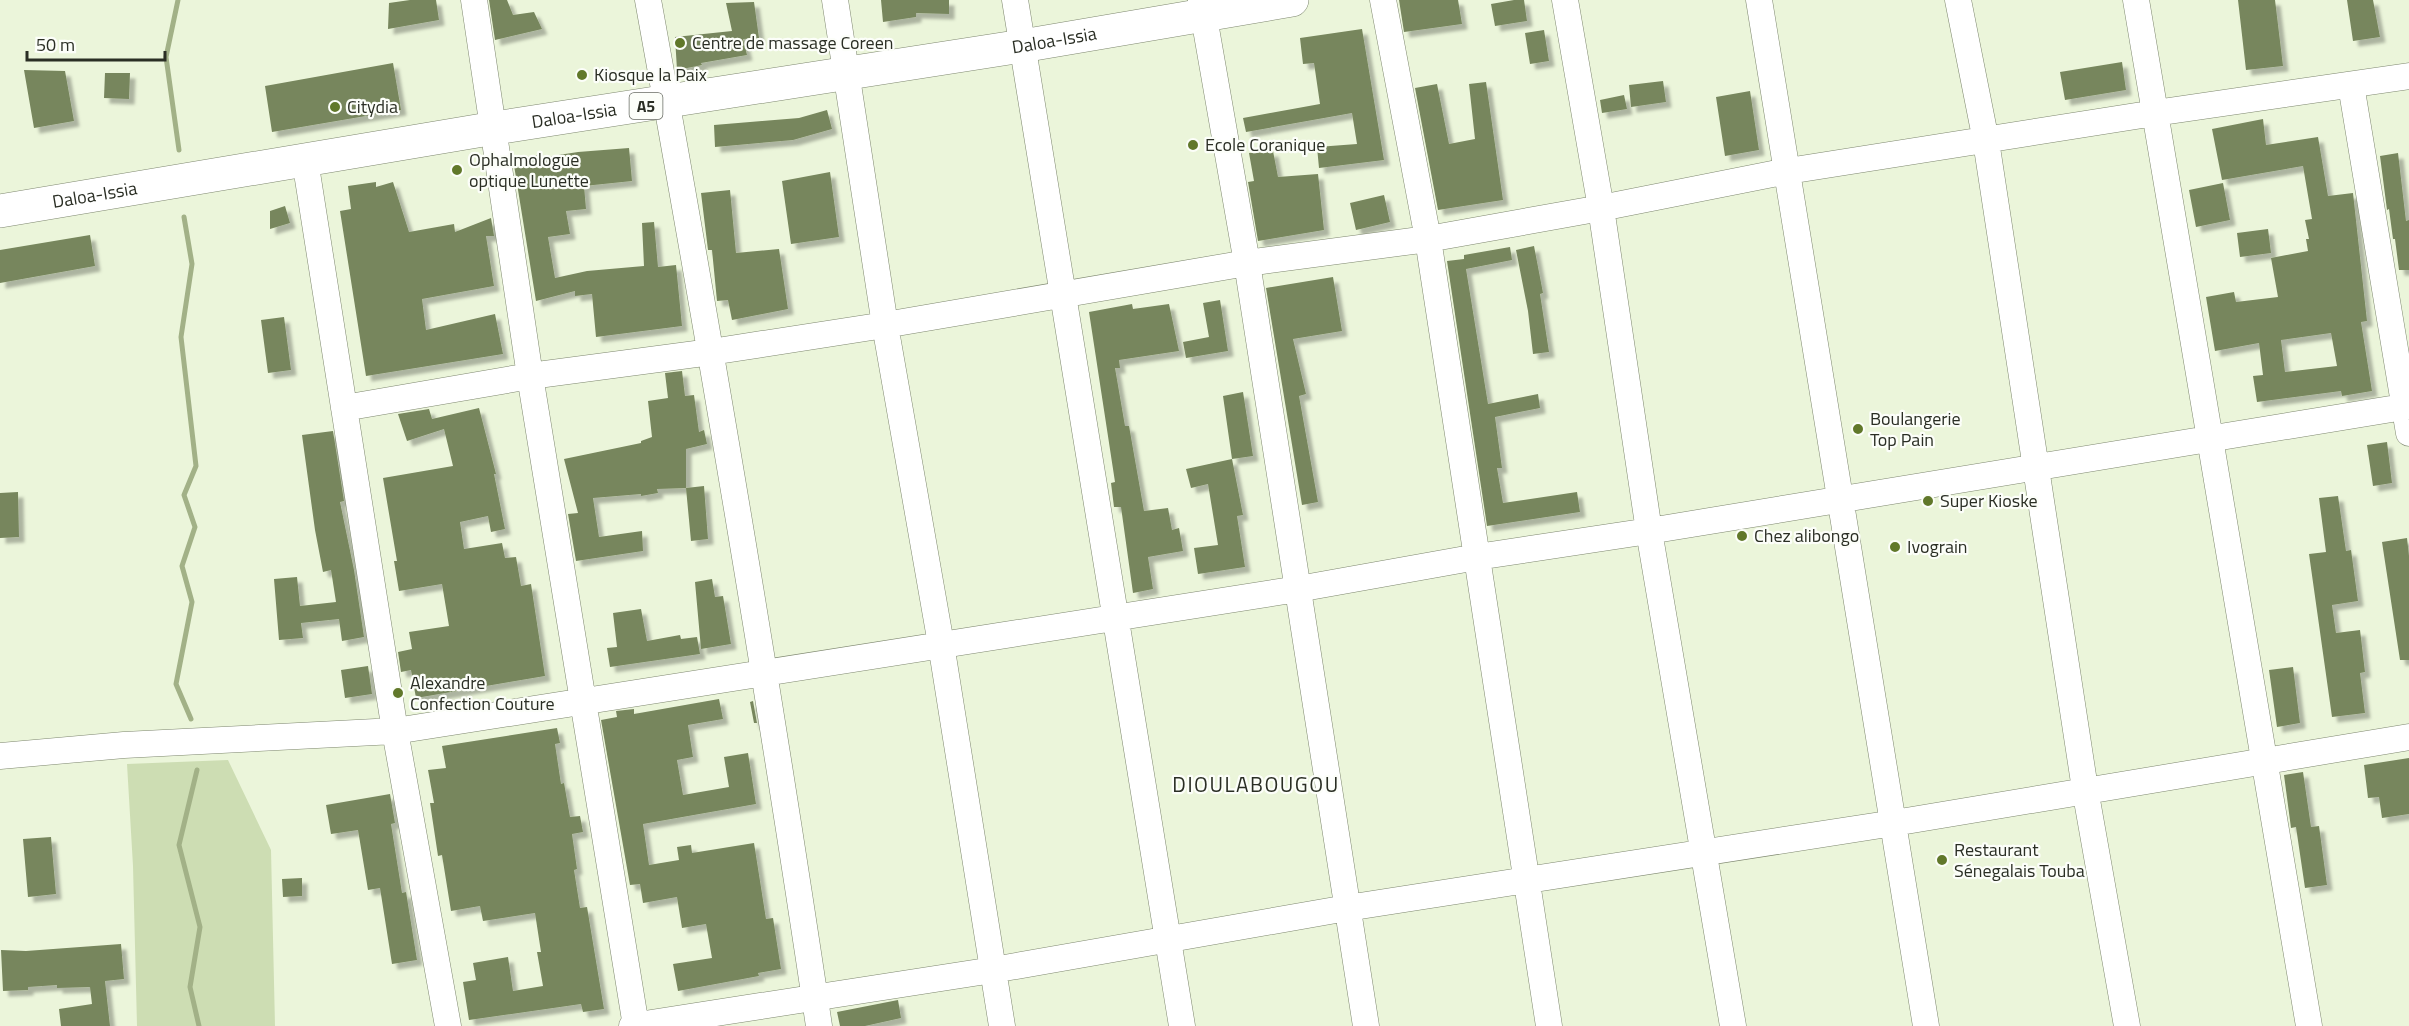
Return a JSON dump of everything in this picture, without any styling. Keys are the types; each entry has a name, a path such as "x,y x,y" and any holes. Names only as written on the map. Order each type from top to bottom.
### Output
{"main road":[{"name":"Daloa-Issia","path":"0,211 495,128 1022,46 1202,8 1292,0"}],"street":[{"path":"474,0 495,128 530,376 634,1026 993,970 1347,908 1894,823 2085,789 2409,737"},
{"path":"648,0 711,352 819,1026"},
{"path":"835,0 885,325 941,644 1002,1026"},
{"path":"1015,0 1182,1026"},
{"path":"1383,0 1428,239 1549,1026"},
{"path":"1565,0 1601,208 1649,531 1733,1026"},
{"path":"1759,0 1926,1026"},
{"path":"1958,0 1986,141 2085,789 2127,1026"},
{"path":"2136,0 2309,1026"},
{"path":"1202,8 1247,263 1366,1026"},
{"path":"344,408 530,376 711,352 885,325 1247,263 1428,239 1788,171 1986,141 2155,112 2409,76"},
{"path":"2351,85 2407,406 2409,433"},
{"path":"305,160 395,731 448,1026"},
{"path":"0,756 124,745 395,731 1298,589 1477,557 2210,440 2407,406"}],"green space":[{"path":"228,760 271,850 275,1026 137,1026 133,866 127,764"}],"building":[{"path":"436,0 439,20 388,29 389,3"},
{"path":"489,0 507,0 513,15 534,12 542,29 495,40"},
{"path":"881,0 949,0 949,14 916,13 916,17 883,22"},
{"path":"1399,0 1458,0 1462,24 1404,32"},
{"path":"1524,0 1527,21 1495,26 1491,4"},
{"path":"2238,0 2275,0 2283,66 2246,70"},
{"path":"2347,0 2373,0 2380,37 2353,41"},
{"path":"754,2 759,38 743,39 747,55 701,63 702,65 677,70 675,37 732,31 726,3"},
{"path":"1362,29 1384,160 1319,168 1317,147 1357,144 1352,113 1246,132 1243,118 1320,104 1314,63 1303,64 1300,38"},
{"path":"1544,30 1549,61 1530,64 1525,33"},
{"path":"2122,62 2126,90 2065,100 2060,72"},
{"path":"393,63 401,110 272,132 265,86"},
{"path":"24,70 65,71 74,121 34,128"},
{"path":"105,73 130,73 129,99 104,98"},
{"path":"1663,81 1666,102 1631,107 1629,85"},
{"path":"1486,82 1503,200 1438,210 1415,88 1437,84 1449,144 1475,139 1469,84"},
{"path":"1750,91 1759,150 1725,156 1716,97"},
{"path":"1624,95 1627,109 1602,113 1600,100"},
{"path":"827,110 832,129 793,140 715,147 714,125 799,118"},
{"path":"2263,119 2266,145 2318,137 2328,196 2353,193 2367,321 2361,322 2372,391 2342,396 2341,391 2257,402 2253,376 2263,375 2259,343 2215,351 2206,297 2234,292 2236,302 2278,297 2271,258 2308,251 2306,239 2309,239 2305,220 2312,219 2303,166 2222,180 2212,129","holes":["2331,333 2337,366 2285,372 2281,340"]},
{"path":"629,148 632,181 584,186 586,209 566,211 570,234 548,237 555,278 587,271 644,266 642,223 654,222 658,267 676,265 682,326 596,337 592,294 575,296 575,291 536,301 513,159"},
{"path":"1273,151 1278,177 1318,174 1324,230 1258,241 1248,182 1254,181 1249,153"},
{"path":"2398,153 2406,221 2409,220 2409,270 2399,270 2389,209 2387,210 2380,156"},
{"path":"830,172 839,237 791,244 782,181"},
{"path":"376,182 376,187 393,182 409,232 454,224 455,232 491,218 494,236 486,236 494,286 422,299 426,330 495,314 503,354 366,376 340,211 351,209 348,186"},
{"path":"2223,183 2230,220 2196,227 2189,190"},
{"path":"730,190 736,253 779,249 788,309 732,320 728,300 717,301 712,250 708,250 701,193"},
{"path":"1384,195 1390,222 1356,230 1350,203"},
{"path":"285,206 290,223 270,229 270,211"},
{"path":"2268,229 2271,253 2240,257 2237,233"},
{"path":"90,235 95,266 0,283 0,250"},
{"path":"1534,246 1543,293 1540,294 1549,352 1533,354 1528,311 1516,250"},
{"path":"1510,247 1512,260 1466,269 1488,404 1538,394 1540,408 1495,417 1502,468 1497,468 1503,503 1577,492 1580,512 1487,526 1447,261 1464,259 1464,255"},
{"path":"1333,277 1342,331 1293,339 1306,394 1299,396 1318,502 1302,505 1266,288"},
{"path":"1220,300 1228,351 1186,358 1183,342 1209,337 1203,303"},
{"path":"1132,304 1133,309 1169,304 1179,351 1119,360 1120,368 1115,368 1125,426 1129,426 1144,511 1168,508 1172,530 1179,528 1183,551 1148,557 1153,589 1133,593 1121,507 1114,507 1111,483 1115,482 1089,312"},
{"path":"284,317 291,370 268,373 261,320"},
{"path":"682,371 685,396 694,395 699,432 704,430 707,444 686,449 686,488 657,489 658,493 641,496 641,494 593,498 599,537 642,531 643,551 576,561 568,514 578,513 564,459 641,443 652,437 648,401 668,398 665,373"},
{"path":"1243,392 1253,456 1232,459 1223,396"},
{"path":"479,408 496,474 494,474 505,529 491,532 488,516 460,522 464,549 502,543 505,558 516,557 521,586 531,584 545,676 416,698 411,670 401,672 398,652 412,649 409,632 449,626 442,584 399,591 394,561 397,561 383,478 453,466 444,429 407,441 398,414 429,409 432,419"},
{"path":"333,431 344,501 340,502 354,570 364,637 342,641 339,619 301,623 303,638 279,640 274,579 297,577 300,606 336,602 331,570 323,572 302,435"},
{"path":"2387,442 2392,483 2373,486 2367,445"},
{"path":"1232,459 1243,515 1237,516 1245,567 1198,574 1194,548 1218,545 1208,484 1191,488 1186,469"},
{"path":"704,486 708,539 691,541 686,488"},
{"path":"18,492 19,537 0,538 0,493"},
{"path":"2338,496 2346,551 2351,550 2358,601 2332,605 2336,633 2360,630 2365,672 2360,673 2365,713 2332,717 2309,554 2326,552 2319,498"},
{"path":"2407,538 2409,660 2400,660 2382,542"},
{"path":"712,579 715,597 723,596 731,644 701,649 695,582"},
{"path":"641,609 647,641 680,635 681,639 697,637 700,654 610,667 607,648 617,647 613,613"},
{"path":"368,666 372,694 345,698 341,670"},
{"path":"2293,667 2300,723 2277,727 2269,670"},
{"path":"719,699 723,719 688,725 693,757 677,760 683,795 729,787 724,757 748,753 756,804 643,824 649,865 679,860 677,847 691,845 692,853 754,843 766,919 773,918 781,969 758,973 759,976 678,991 673,964 712,958 706,924 682,928 677,897 643,903 640,884 630,885 601,720 617,717 616,711 634,709 634,714"},
{"path":"753,701 757,723 754,723 750,702"},
{"path":"557,728 560,743 555,744 561,784 564,783 570,817 580,816 583,832 572,834 577,869 574,870 580,908 587,907 604,1009 583,1012 581,1004 469,1020 463,982 476,980 473,963 508,957 513,991 543,986 537,952 541,952 535,913 483,921 480,906 451,911 442,855 438,856 430,803 434,803 428,770 446,768 442,746"},
{"path":"2409,758 2409,814 2382,818 2379,797 2368,798 2364,765"},
{"path":"2303,772 2311,827 2319,826 2327,885 2305,888 2296,827 2291,828 2284,775"},
{"path":"390,794 395,823 391,824 402,893 406,892 417,960 392,964 380,888 368,890 358,830 331,834 326,805"},
{"path":"51,837 56,894 28,897 23,839"},
{"path":"302,878 302,896 283,897 282,879"},
{"path":"121,944 124,979 105,981 110,1026 61,1026 59,1009 92,1004 90,987 57,988 57,985 3,991 1,950 26,951"},
{"path":"898,1000 901,1018 865,1026 840,1026 837,1012"}],"waterway":[{"path":"178,0 166,57 179,150"},
{"path":"184,217 192,264 181,337 196,466 184,495 195,527 182,566 192,602 176,684 191,719"},
{"path":"197,770 179,845 200,927 190,987 199,1026"}],"place":[{"name":"Centre de massage Coreen","path":"680,43"},
{"name":"Kiosque la Paix","path":"582,75"},
{"name":"Citydia","path":"335,107"},
{"name":"Ecole Coranique","path":"1193,145"},
{"name":"Ophalmologue optique Lunette","path":"457,170"},
{"name":"Boulangerie Top Pain","path":"1858,429"},
{"name":"Super Kioske","path":"1928,501"},
{"name":"Chez alibongo","path":"1742,536"},
{"name":"Ivograin","path":"1895,547"},
{"name":"Alexandre Confection Couture","path":"398,693"},
{"name":"Restaurant Sénegalais Touba","path":"1942,860"}],"district":[{"name":"DIOULABOUGOU","path":"1256,785"}]}
